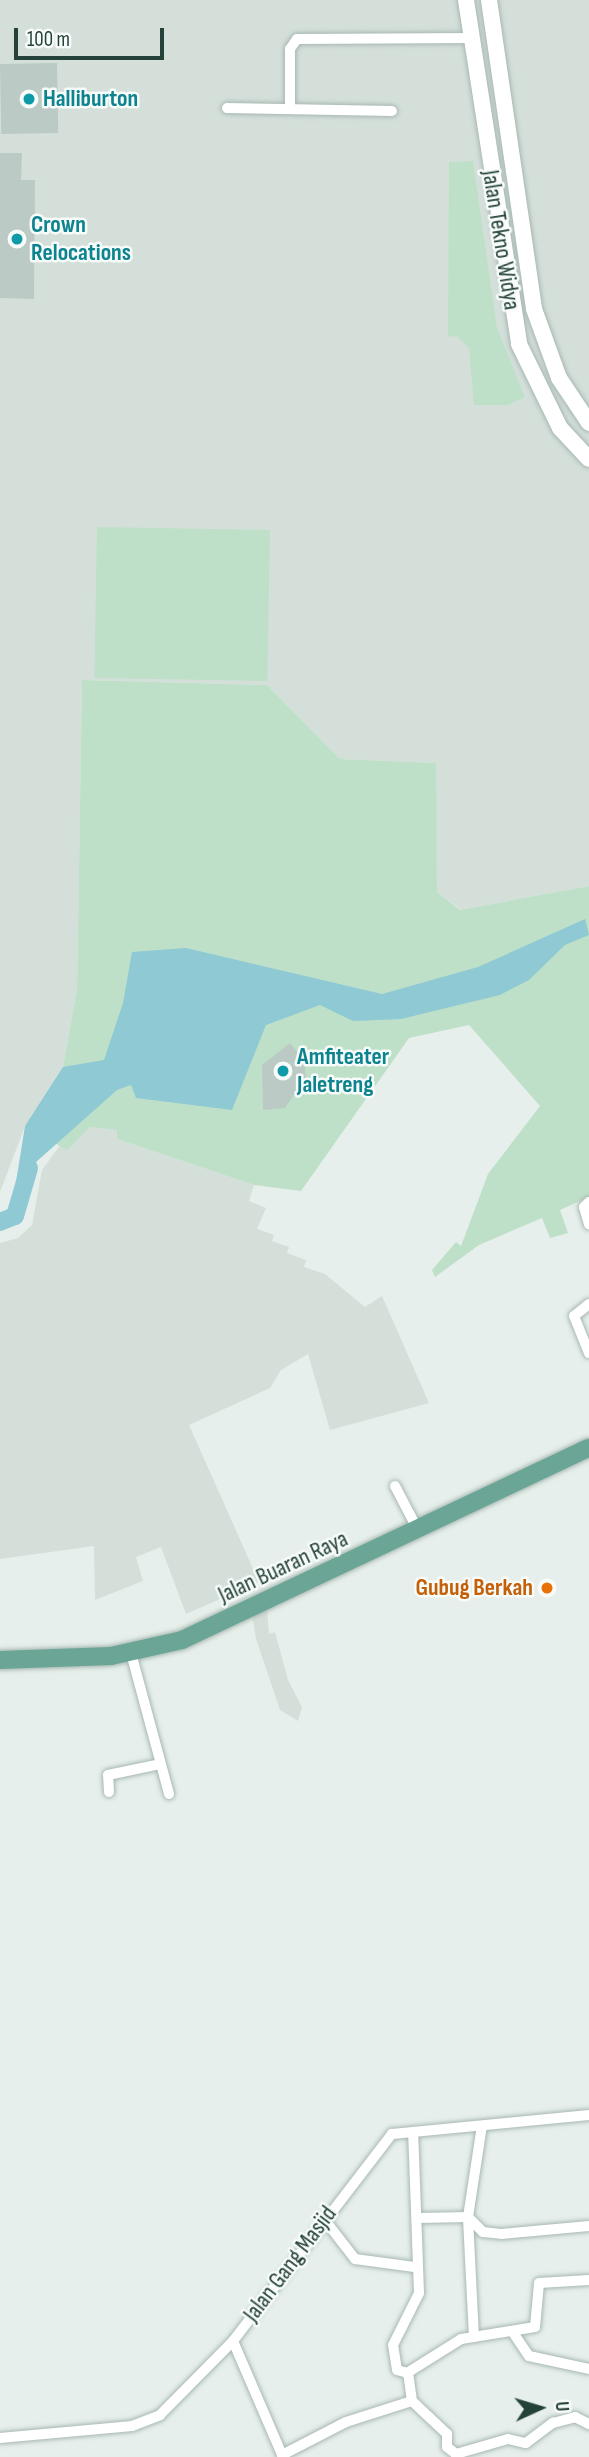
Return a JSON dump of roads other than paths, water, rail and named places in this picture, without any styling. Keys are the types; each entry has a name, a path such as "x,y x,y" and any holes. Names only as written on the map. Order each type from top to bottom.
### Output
{"main road":[{"name":"Jalan Tekno Widya","path":"466,0 496,216 519,344 560,428 589,459"},
{"name":"Jalan Tekno Widya","path":"489,0 518,213 549,357 589,423"},
{"path":"496,216 518,213"},
{"name":"Jalan Buaran Raya","path":"0,1660 131,1653 182,1640 250,1611 568,1455 589,1448"},
{"path":"568,1455 589,1460"}],"street":[{"path":"290,108 290,48 297,39 472,38"},
{"path":"227,108 392,111"},
{"path":"589,1202 584,1207 589,1224"},
{"path":"589,1304 574,1316 589,1353"},
{"path":"395,1486 417,1528"},
{"path":"131,1653 169,1794"},
{"path":"108,1792 108,1774 160,1764"},
{"name":"Jalan Gang Masjid","path":"0,2438 150,2421 187,2392 233,2341 324,2219 392,2134 589,2115"},
{"path":"474,2337 468,2217 482,2126"},
{"path":"413,2132 418,2218 414,2267 418,2300 393,2345 397,2370 407,2373 474,2337 512,2331 539,2322 536,2284 589,2280"},
{"path":"418,2218 468,2217 483,2232 501,2234 589,2226"},
{"path":"324,2219 355,2259 414,2267"},
{"path":"512,2331 528,2356 589,2370"},
{"path":"233,2341 280,2456 346,2422 412,2401"},
{"path":"407,2373 412,2401 447,2434 447,2448 456,2454 508,2439 526,2443 553,2423 575,2417 589,2424"}],"water":[{"path":"585,919 589,935 565,945 529,980 500,995 401,1019 353,1021 320,1005 266,1025 232,1110 136,1098 131,1085 117,1090 36,1162 27,1193 16,1182 25,1126 63,1067 104,1060 123,1003 132,952 186,948 382,994 478,967"}],"waterway":[{"path":"0,1222 15,1216 29,1168"}],"place":[{"name":"Halliburton","path":"29,99"},
{"name":"Crown Relocations","path":"17,239"},
{"name":"Amfiteater Jaletreng","path":"283,1071"},
{"name":"Gubug Berkah","path":"547,1588"}]}
